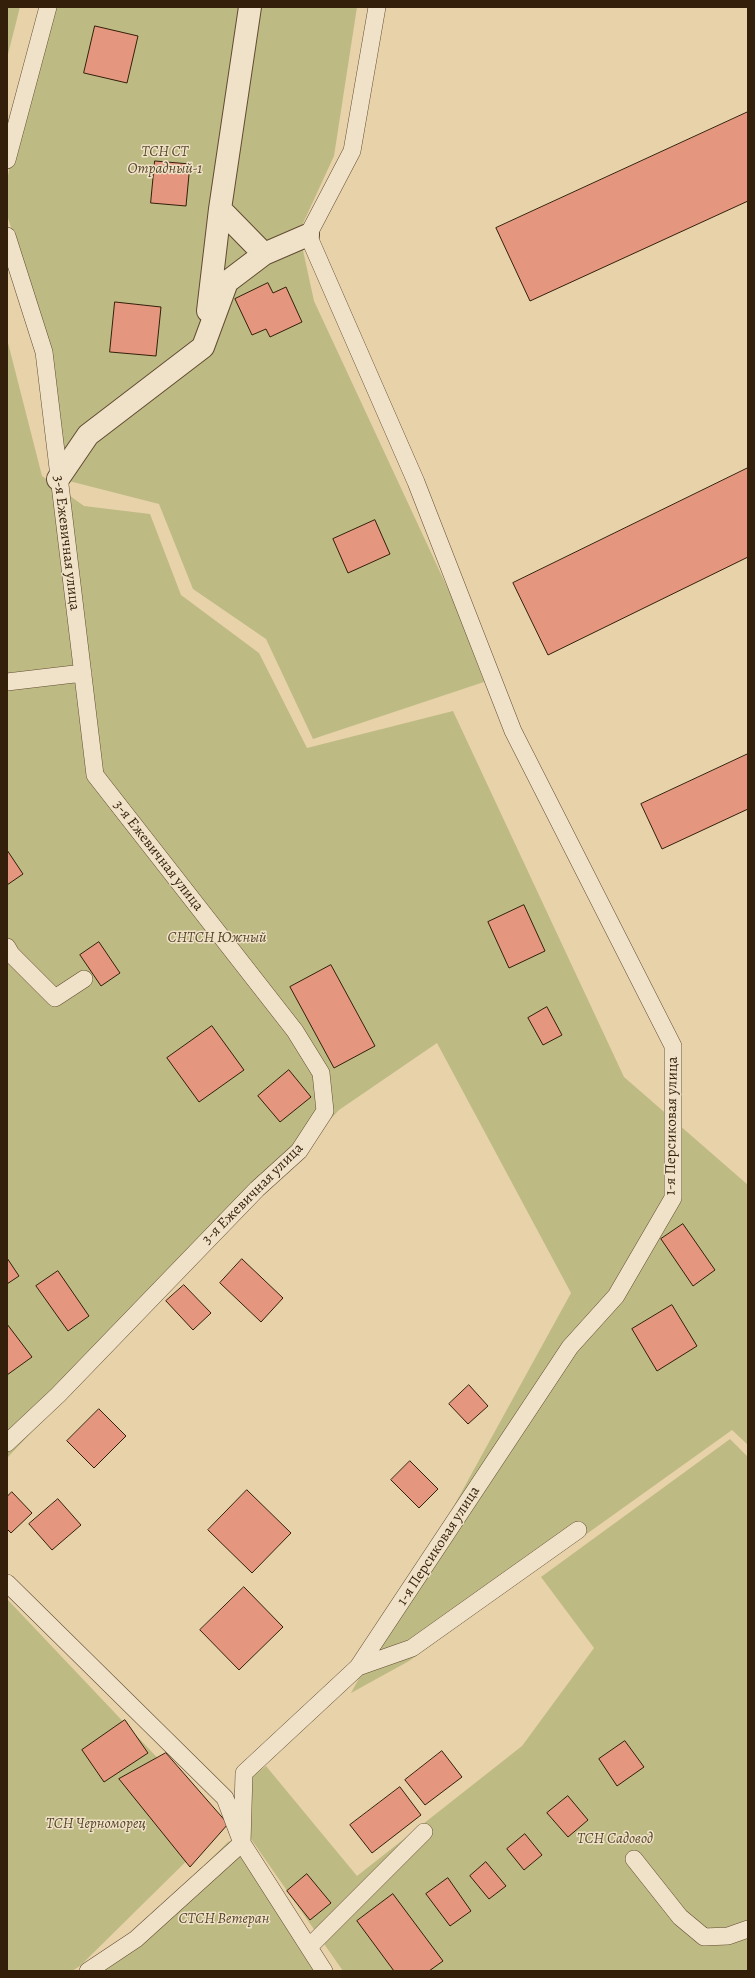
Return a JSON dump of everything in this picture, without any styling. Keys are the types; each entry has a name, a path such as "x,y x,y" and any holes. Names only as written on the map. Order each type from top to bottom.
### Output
{"street":[{"path":"203,347 220,209 250,7"},
{"path":"220,209 264,254"},
{"path":"58,479 88,435 203,347 227,282 264,254 308,235"}],"lane":[{"path":"7,160 48,7"},
{"path":"308,235 352,151 377,7"},
{"name":"1-я Персиковая улица","path":"242,1843 244,1773 358,1667 570,1347 616,1296 673,1198 674,1046 513,731 416,482 308,235"},
{"name":"3-я Ежевичная улица","path":"7,236 44,352 58,479 95,775 295,1031 321,1073 325,1111 299,1151 257,1189 58,1395 7,1443"},
{"path":"7,682 82,673"},
{"path":"7,947 11,954 55,998 84,979"},
{"path":"358,1667 412,1648 578,1530"},
{"path":"7,1583 225,1798 242,1843 324,1971"},
{"path":"309,1947 424,1832"},
{"path":"88,1971 136,1940 242,1843"},
{"path":"634,1859 680,1917 704,1937 728,1936 748,1929"}],"green space":[{"path":"7,7 20,7 7,58"},
{"name":"ТСН СТ Отрадный-1","path":"41,7 357,7 334,156 299,232 314,301 454,602 484,682 313,739 266,639 193,589 159,504 65,480 50,347 7,215 7,181"},
{"name":"СНТСН Южный","path":"7,339 42,476 84,506 150,514 181,595 259,653 307,748 453,711 624,1077 748,1185 748,1445 732,1430 409,1661 351,1693 571,1293 437,1043 339,1110 7,1458"},
{"name":"ТСН Садовод","path":"730,1439 748,1457 748,1971 343,1971 251,1839 234,1790 266,1766 357,1876 522,1746 594,1648 541,1577"},
{"name":"ТСН Черноморец","path":"7,1599 222,1826 80,1966 72,1971 7,1971"},
{"name":"СТСН Ветеран","path":"229,1841 327,1971 97,1971"}],"building":[{"path":"95,26 138,36 127,83 84,73"},
{"path":"748,112 748,201 530,301 496,228"},
{"path":"155,161 190,164 186,206 151,203"},
{"path":"268,283 273,293 286,287 302,322 270,337 266,329 252,335 235,299"},
{"path":"115,302 161,307 156,356 110,352"},
{"path":"748,468 748,557 548,655 513,583"},
{"path":"375,520 390,554 348,573 333,539"},
{"path":"748,754 748,809 662,849 641,804"},
{"path":"7,850 23,874 7,885"},
{"path":"524,905 545,951 509,968 488,922"},
{"path":"99,942 120,973 101,986 80,955"},
{"path":"331,965 375,1046 334,1068 290,987"},
{"path":"547,1007 562,1035 543,1045 528,1018"},
{"path":"212,1026 244,1070 199,1102 167,1058"},
{"path":"289,1070 311,1097 280,1122 258,1096"},
{"path":"683,1224 715,1270 693,1286 661,1239"},
{"path":"7,1258 19,1276 7,1284"},
{"path":"242,1259 283,1298 261,1322 220,1283"},
{"path":"58,1271 89,1316 68,1331 36,1286"},
{"path":"184,1285 211,1313 193,1330 166,1301"},
{"path":"672,1305 697,1346 657,1371 632,1329"},
{"path":"7,1324 32,1357 7,1375"},
{"path":"469,1385 488,1406 468,1424 449,1404"},
{"path":"99,1409 126,1436 94,1468 67,1441"},
{"path":"410,1461 438,1489 419,1508 391,1480"},
{"path":"247,1490 291,1533 252,1573 208,1530"},
{"path":"12,1492 32,1513 11,1533 7,1529 7,1497"},
{"path":"58,1499 81,1525 52,1550 29,1524"},
{"path":"244,1587 283,1627 239,1670 200,1630"},
{"path":"125,1720 148,1753 104,1782 82,1750"},
{"path":"625,1741 644,1767 617,1786 599,1759"},
{"path":"442,1751 462,1777 425,1805 405,1780"},
{"path":"166,1753 228,1824 190,1867 119,1779"},
{"path":"400,1787 421,1815 372,1853 350,1825"},
{"path":"568,1796 588,1820 568,1837 547,1813"},
{"path":"525,1834 542,1855 524,1870 507,1849"},
{"path":"486,1862 506,1886 489,1899 470,1876"},
{"path":"307,1874 331,1903 310,1920 287,1891"},
{"path":"448,1878 471,1911 450,1926 426,1894"},
{"path":"393,1894 443,1961 429,1971 394,1971 357,1921"}]}
